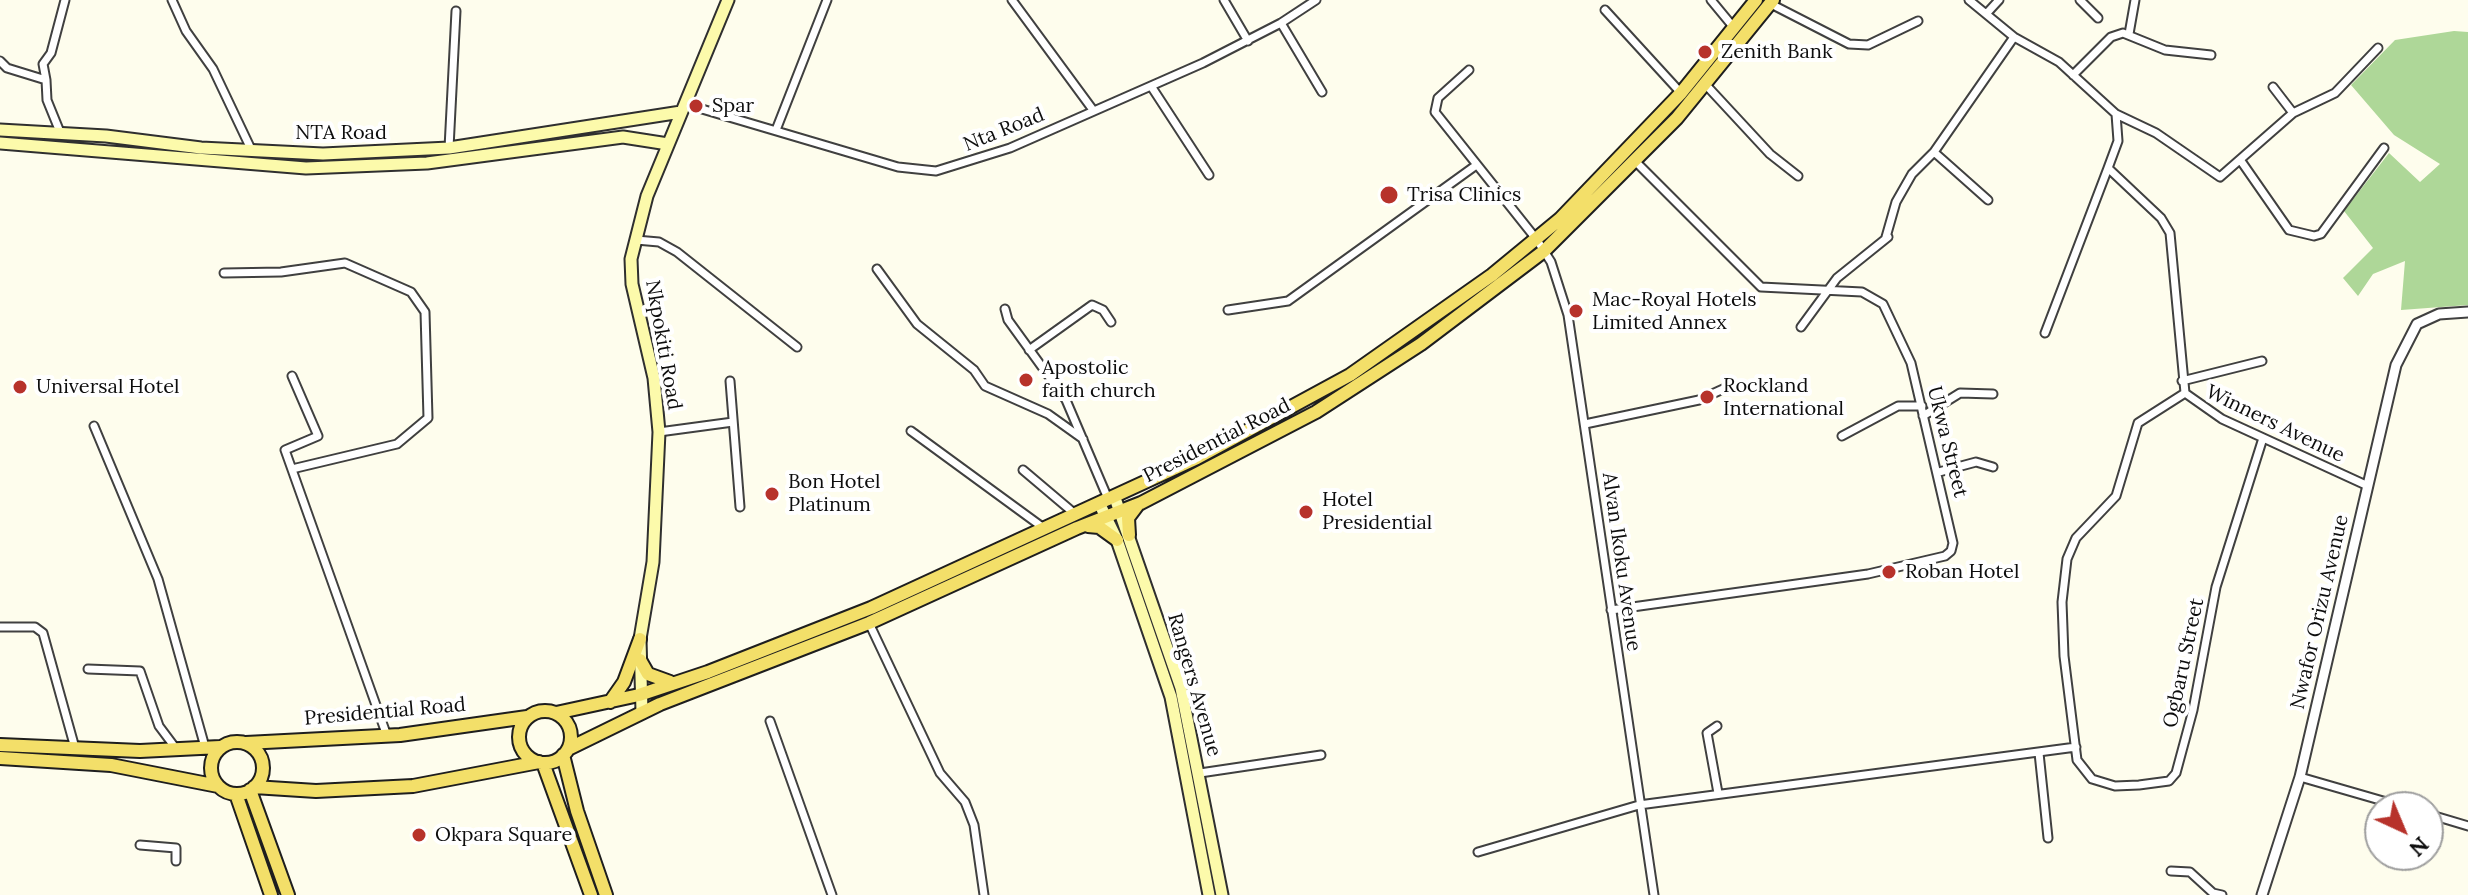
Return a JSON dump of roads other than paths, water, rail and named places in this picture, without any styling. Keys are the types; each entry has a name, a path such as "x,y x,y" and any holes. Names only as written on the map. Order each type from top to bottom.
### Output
{"main road":[{"name":"Nkpokiti Road","path":"642,712 639,695 640,639 656,536 659,432 654,378 632,284 633,240 668,144 728,0"},
{"name":"Presidential Road","path":"1108,505 1120,511 1141,503 1316,412 1421,344 1636,162 1706,85 1753,16 1756,0"},
{"name":"Presidential Road","path":"556,713 639,695 775,647 959,576 1077,522 1285,414 1350,375 1541,245 1681,93 1735,29 1772,2"},
{"name":"NTA Road","path":"0,130 60,132 201,148 323,154 449,148 683,108"},
{"name":"NTA Road","path":"0,143 306,168 427,163 623,137 668,144"},
{"path":"1123,538 1128,518 1141,503"},
{"path":"1108,505 1123,538"},
{"path":"1120,511 1123,538"},
{"name":"Presidential Road","path":"566,752 642,712 869,623 1046,531 1077,522"},
{"path":"1077,522 1095,525 1123,538"},
{"name":"Rangers Avenue","path":"1123,538 1181,688 1222,895"},
{"name":"Rangers Avenue","path":"1123,538 1171,697 1209,895"},
{"path":"610,702 624,682 640,639"},
{"path":"640,660 652,677 673,683"},
{"path":"591,895 541,762 527,756 520,744 520,729 527,717 541,711 556,713 568,724 566,752 577,811 606,895"},
{"name":"Presidential Road","path":"246,743 387,736 527,717"},
{"path":"0,745 174,750 220,747 230,742 246,743 254,747 263,763 263,772 252,789"},
{"path":"218,786 210,766 220,747"},
{"path":"168,775 174,750"},
{"path":"0,758 76,761 168,775 218,786 236,794 252,789 316,791 413,786 474,777 541,762 566,752"},
{"path":"252,789 288,895"},
{"path":"236,794 271,895"}],"street":[{"path":"60,132 47,100 43,64 51,53 65,0"},
{"path":"172,0 186,31 213,69 251,149"},
{"path":"776,130 827,0"},
{"path":"1012,0 1093,110"},
{"path":"1224,0 1248,41"},
{"name":"Nta Road","path":"683,108 776,130 898,167 936,171 997,153 1151,86 1248,41 1316,0"},
{"path":"1711,0 1735,29"},
{"path":"1969,0 2014,37 2059,62 2116,114 2156,133 2220,177 2293,113 2335,93 2378,48"},
{"path":"1987,13 1999,0"},
{"path":"2080,0 2098,18"},
{"path":"2129,34 2135,0"},
{"path":"1772,2 1849,44 1868,45 1918,21"},
{"path":"1605,10 1681,93"},
{"path":"449,148 456,11"},
{"path":"1281,23 1322,92"},
{"path":"2073,75 2111,37 2129,34 2165,50 2211,55"},
{"path":"1801,327 1826,292 1858,257 1888,236 1896,202 1912,174 1934,152 2014,37"},
{"path":"0,61 7,68 46,80"},
{"name":"Alvan Ikoku Avenue","path":"1469,70 1438,98 1434,105 1439,120 1541,245 1568,315 1654,895"},
{"path":"1706,85 1770,154 1798,176"},
{"path":"1151,86 1209,175"},
{"path":"2273,87 2293,113"},
{"path":"2045,333 2118,141 2116,114"},
{"path":"1639,138 1649,148"},
{"path":"2241,161 2289,230 2314,236 2321,234 2384,148"},
{"path":"1934,152 1988,200"},
{"name":"Ukwa Street","path":"1611,610 1828,580 1945,556 1951,551 1953,543 1939,472 1905,346 1883,304 1862,292 1761,287 1636,162"},
{"path":"1228,310 1288,301 1475,166"},
{"name":"Winners Avenue","path":"2108,168 2161,218 2170,233 2185,393 2201,408 2368,486"},
{"path":"633,240 659,242 677,252 797,347"},
{"path":"224,273 281,272 345,263 411,292 425,312 428,418 397,444 292,469"},
{"path":"877,269 917,324 974,370 985,386 1048,414 1083,439"},
{"path":"1029,350 1092,305 1103,310 1111,322"},
{"path":"1005,309 1008,320 1057,384 1083,439 1108,505"},
{"name":"Nwafor Orizu Avenue","path":"2262,895 2300,777 2396,365 2408,337 2422,320 2468,312"},
{"path":"2182,381 2262,361"},
{"path":"292,376 318,436 285,450 387,736"},
{"path":"730,381 740,507"},
{"path":"1585,424 1699,400 1734,384"},
{"path":"1923,416 1960,393 1993,394"},
{"name":"Ogbaru Street","path":"2185,393 2138,423 2116,496 2076,538 2067,559 2062,602 2063,645 2076,747 2082,768 2101,783 2139,785 2163,783 2174,778 2193,710 2216,587 2263,438"},
{"path":"1842,436 1898,406 1922,406"},
{"path":"659,432 733,422"},
{"path":"94,426 158,579 205,747"},
{"path":"911,431 968,470 1046,531"},
{"path":"1939,472 1976,462 1993,467"},
{"path":"1023,470 1077,522"},
{"path":"869,623 940,773 965,802 974,825 984,895"},
{"path":"0,627 35,627 43,633 75,748"},
{"path":"88,669 140,671 159,726 174,750"},
{"path":"770,721 832,895"},
{"path":"1717,726 1707,733 1718,793"},
{"path":"1478,852 1639,805 2076,747"},
{"path":"2039,753 2048,838"},
{"path":"1200,773 1321,755"},
{"path":"2300,777 2364,795"},
{"path":"2444,818 2468,825"},
{"path":"140,845 176,848 176,861"},
{"path":"2171,871 2190,872 2213,893 2222,895"}],"place":[{"name":"Zenith Bank","path":"1705,52"},
{"name":"Spar","path":"696,106"},
{"name":"Trisa Clinics","path":"1389,195"},
{"name":"Mac-Royal Hotels Limited Annex","path":"1576,311"},
{"name":"Apostolic faith church","path":"1026,380"},
{"name":"Universal Hotel","path":"20,387"},
{"name":"Rockland International","path":"1707,397"},
{"name":"Bon Hotel Platinum","path":"772,494"},
{"name":"Hotel Presidential","path":"1306,512"},
{"name":"Roban Hotel","path":"1889,572"},
{"name":"Okpara Square","path":"419,835"}]}
